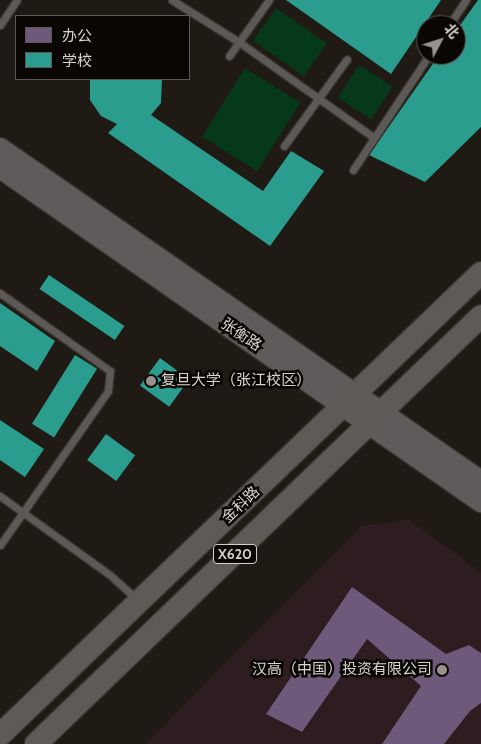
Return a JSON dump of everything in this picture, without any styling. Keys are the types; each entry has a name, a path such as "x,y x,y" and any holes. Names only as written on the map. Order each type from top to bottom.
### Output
{"main road":[{"name":"张衡路","path":"0,148 351,400 377,418 481,481"},
{"name":"张衡路","path":"0,168 351,400"},
{"name":"金科路","path":"0,736 481,273"},
{"name":"金科路","path":"36,744 481,316"},
{"name":"张衡路","path":"377,418 481,502"}],"lane":[{"path":"0,26 17,0"},
{"path":"172,0 239,42 373,137"},
{"path":"229,56 269,0"},
{"path":"456,15 466,0"},
{"path":"284,146 347,58"},
{"path":"353,170 422,65"},
{"path":"0,293 110,372 108,391 0,545"},
{"path":"0,496 110,575 140,602"}],"shaded area":[{"path":"409,520 481,572 481,744 146,744 361,526"}],"green space":[{"path":"276,8 327,44 304,76 253,41"},
{"path":"359,65 393,87 371,119 338,98"},
{"path":"245,68 300,102 257,171 202,137"}],"building: 办公":[{"name":"汉高（中国）投资有限公司","path":"352,587 446,654 469,645 481,653 481,703 470,711 444,744 382,744 421,686 367,639 302,732 266,714"}],"building: 学校":[{"path":"286,0 441,0 431,15 416,15 416,37 391,74"},
{"path":"478,0 481,0 481,127 425,182 369,155 432,65 466,65 466,17"},
{"path":"90,80 162,80 161,103 151,115 263,191 291,151 324,171 270,246 108,133 117,124 101,116 90,100"},
{"path":"49,275 124,326 115,340 39,289"},
{"path":"0,303 55,341 37,371 0,346"},
{"path":"75,355 97,369 54,437 32,424"},
{"path":"160,358 189,379 169,407 140,386"},
{"path":"0,420 44,449 25,477 0,460"},
{"path":"106,434 135,455 116,481 87,460"}],"place":[{"name":"复旦大学（张江校区）","path":"151,381"},
{"name":"汉高（中国）投资有限公司","path":"442,670"}]}
